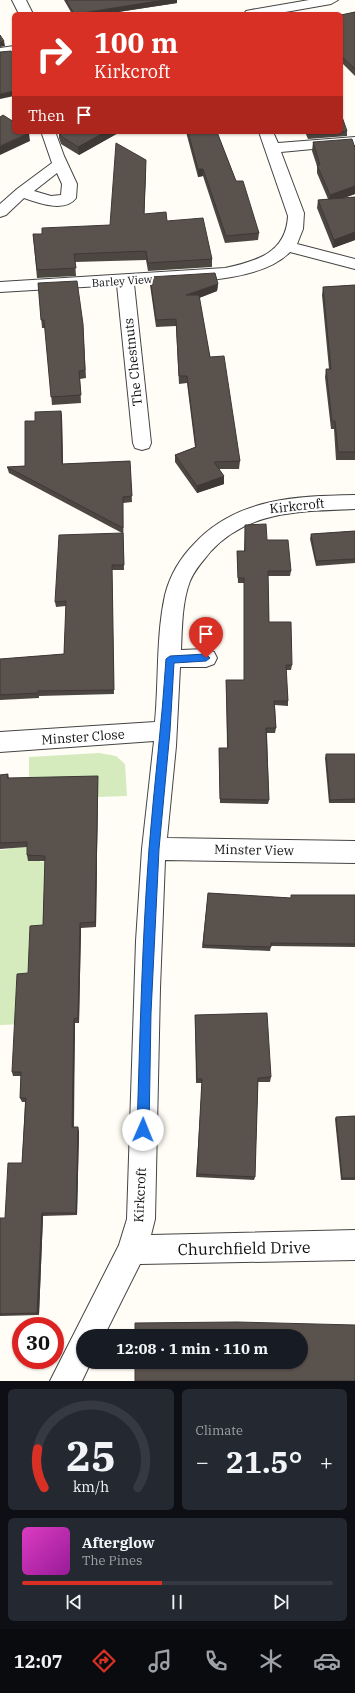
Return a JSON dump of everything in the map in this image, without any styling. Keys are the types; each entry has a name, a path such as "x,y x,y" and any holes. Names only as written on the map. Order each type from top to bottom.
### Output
{"street":[{"path":"19,0 25,12"},
{"path":"263,12 331,0"},
{"path":"0,52 12,50"},
{"path":"22,192 49,201 62,202 68,198 71,191 69,179 60,164 50,134"},
{"path":"267,134 296,215 295,231 287,246 355,264"},
{"path":"272,148 355,141"},
{"path":"0,212 22,192 60,164"},
{"name":"Barley View","path":"0,287 125,281 225,274 250,269 269,260 287,246"},
{"name":"The Chestnuts","path":"125,281 142,443"},
{"name":"Kirkcroft","path":"92,1329 132,1250 141,1219 146,1013 154,849 166,731 172,619 177,588 189,562 213,535 233,521 258,511 293,504 355,502"},
{"path":"170,659 206,658"},
{"name":"Minster Close","path":"0,742 166,731"},
{"name":"Minster View","path":"154,849 355,852"},
{"name":"Churchfield Drive","path":"132,1250 355,1245"},
{"path":"65,1381 76,1360"}],"green space":[{"path":"99,753 116,756 125,764 127,796 98,797 98,782 29,780 29,757"},
{"path":"10,824 40,849 40,862 46,861 44,930 28,1024 0,1025 0,850 10,849"}],"building":[{"path":"66,0 164,0 89,12 73,12"},
{"path":"355,12 355,69 343,58 343,15"},
{"path":"0,35 4,41 0,42"},
{"path":"11,51 12,53 12,91 0,94 0,52"},
{"path":"3,115 12,121 12,134 27,134 0,146 0,117"},
{"path":"343,120 347,131 343,132"},
{"path":"60,134 101,134 78,147"},
{"path":"189,134 218,134 236,181 243,181 259,233 226,236 203,169 198,169"},
{"path":"352,139 355,148 355,186 330,195 317,165 320,165 313,142"},
{"path":"116,143 146,160 144,214 166,212 167,221 203,218 212,259 148,263 146,251 74,254 76,268 37,270 33,234 42,234 42,228 110,225"},
{"path":"355,197 355,232 334,240 318,200"},
{"path":"215,273 218,284 186,295 199,295 210,357 224,356 240,461 214,462 224,476 197,486 175,455 196,447 187,376 179,376 176,319 156,320 150,277"},
{"path":"77,281 83,324 85,370 79,371 81,395 51,397 44,320 41,320 38,283"},
{"path":"355,285 355,452 338,452 335,421 332,421 326,369 331,369 323,287"},
{"path":"61,411 62,464 130,461 132,496 123,497 123,528 7,467 25,466 25,421 35,421 35,412"},
{"path":"266,524 267,540 288,540 291,571 268,571 269,622 291,622 292,665 286,665 288,701 274,701 276,728 266,728 269,800 220,799 219,748 228,748 226,680 244,680 244,578 238,578 237,551 245,551 245,525"},
{"path":"355,531 355,559 316,561 311,534"},
{"path":"123,533 124,565 112,565 114,690 38,691 38,693 0,695 0,659 64,654 66,601 55,602 59,535"},
{"path":"326,754 355,754 355,799 330,800"},
{"path":"8,774 7,778 98,776 95,922 80,923 78,1018 74,1019 72,1127 78,1127 76,1213 42,1213 37,1313 0,1314 0,1218 5,1218 8,1163 22,1163 26,1098 20,1098 21,1072 12,1072 17,974 28,973 30,926 43,925 45,856 27,855 27,842 0,843 0,775"},
{"path":"208,893 291,898 291,895 355,895 355,944 271,943 271,947 203,945"},
{"path":"267,1013 271,1077 258,1078 255,1177 197,1174 202,1079 197,1079 195,1015"},
{"path":"355,1116 355,1178 342,1178 336,1117"},
{"path":"237,1322 355,1325 355,1381 135,1381 135,1369 308,1369 308,1329 135,1329 135,1323"}],"route":[{"path":"143,1130 146,1013 154,849 166,731 170,659 206,658"}]}
